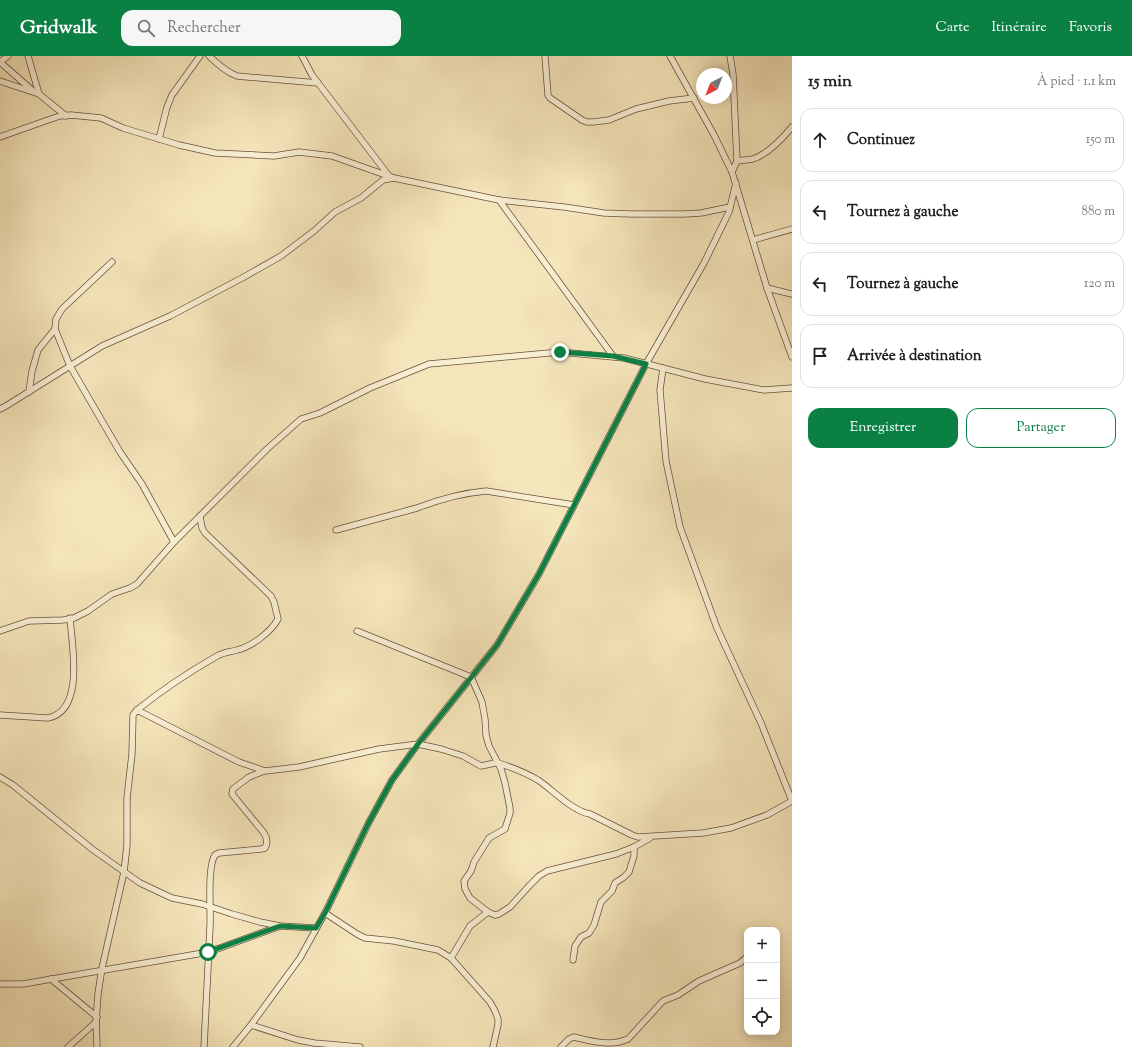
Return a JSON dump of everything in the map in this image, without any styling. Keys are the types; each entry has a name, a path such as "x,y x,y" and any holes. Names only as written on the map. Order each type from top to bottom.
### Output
{"street":[{"path":"8,56 0,62 66,116"},
{"path":"28,56 37,93"},
{"path":"159,139 167,107 172,95 200,56"},
{"path":"209,56 221,67 237,76 318,83"},
{"path":"302,56 312,75 391,177"},
{"path":"545,56 548,96 587,122 609,120 636,109 669,101 694,98"},
{"path":"670,56 694,98 732,172 767,288 792,357"},
{"path":"730,56 733,74 738,161 732,172"},
{"path":"0,81 37,93"},
{"path":"0,137 48,120 66,116 101,118 123,128 159,139 216,152 274,156 300,152 332,156 391,177 499,200 604,213 684,214 701,213 730,207"},
{"path":"738,161 752,159 762,155 786,135 792,127"},
{"path":"0,409 102,346 170,316 281,256 335,212 361,198 383,180 391,177"},
{"path":"233,1047 252,1025 300,958 325,913 368,824 392,780 418,744 497,645 539,574 646,364 691,288 723,225 730,207 736,183"},
{"path":"499,200 613,356"},
{"path":"753,240 792,229"},
{"path":"112,262 62,309 56,319 55,329 70,366 120,452 142,484 174,542"},
{"path":"767,288 792,294"},
{"path":"29,392 32,371 38,350 55,329"},
{"path":"0,631 28,621 70,618 88,611 112,594 137,584 174,542 268,449 301,419 320,413 370,388 429,364 560,352 613,356 705,379 764,390 792,388"},
{"path":"204,1047 212,863 215,855 261,849 265,848 266,845 267,838 264,833 232,794 233,789 249,777 265,771 299,767 379,749 418,744 463,756 481,766 498,763 538,780 555,794 582,812 590,814 632,836 638,837 703,833 731,828 767,815 792,801 761,723 717,628 680,527 665,453 660,390 663,368"},
{"path":"336,530 417,508 430,503 486,491 574,505"},
{"path":"97,1047 96,1019 98,994 124,872 127,845 127,798 132,754 133,715 154,696 218,655 226,651 236,651 246,648 254,644 272,628 278,619 271,596 205,533 202,528 200,516"},
{"path":"0,715 48,718 54,717 63,709 73,691 74,672 70,618"},
{"path":"357,631 471,677 482,702 486,736 505,783 510,808 509,818 504,830 487,841 464,884 470,898 488,912 494,915 503,912 510,907 539,876 548,871 595,860 634,847 651,837"},
{"path":"137,710 239,762 265,771"},
{"path":"0,777 13,785 92,849 140,883 172,898 202,904 260,922 280,926 316,928"},
{"path":"573,960 575,946 581,937 589,933 594,926 601,902 612,891 615,883 624,877 628,872 634,856 634,847"},
{"path":"451,958 470,926 488,912"},
{"path":"325,913 365,938 394,941 438,950 451,958 490,1002 495,1011 498,1019 498,1025 492,1047"},
{"path":"0,984 23,984 208,952 280,926"},
{"path":"561,1047 569,1039 574,1037 608,1044 621,1042 628,1039 663,1001 699,981 740,963 744,960"},
{"path":"51,978 96,1019"},
{"path":"68,1047 96,1019"},
{"path":"252,1025 316,1045 360,1047"}],"route":[{"path":"208,952 280,926 316,928 325,913 368,824 392,780 418,744 497,645 505,632 539,574 646,364 613,356 560,352"}]}
